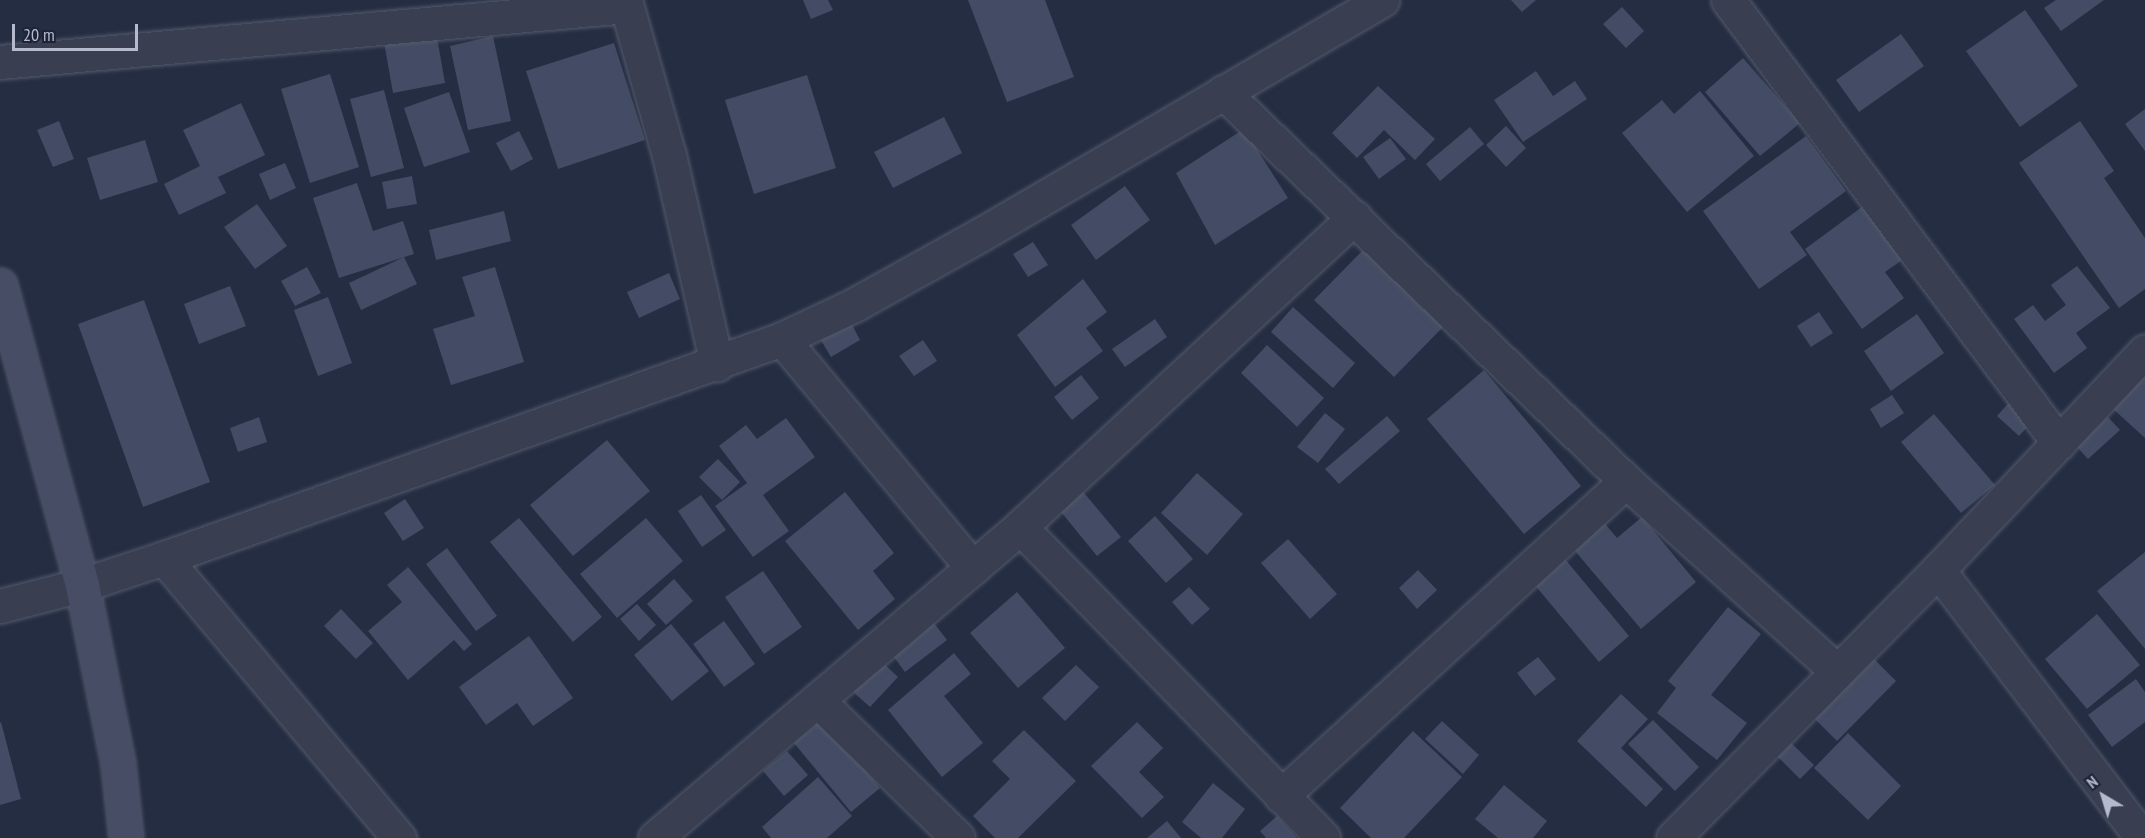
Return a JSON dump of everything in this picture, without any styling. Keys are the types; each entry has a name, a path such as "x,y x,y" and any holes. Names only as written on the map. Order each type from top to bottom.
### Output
{"street":[{"path":"0,606 82,585 164,558 717,364 782,339 854,305 980,235 1382,0"},
{"path":"1728,0 2059,443"},
{"path":"0,62 626,3 669,155 717,364"},
{"path":"1222,92 1626,481 1836,670"},
{"path":"655,838 1020,527 1354,217"},
{"path":"0,285 82,585 118,764 126,838"},
{"path":"782,339 973,568"},
{"path":"1682,835 1836,670 1938,570 2145,351"},
{"path":"1281,796 1626,481"},
{"path":"1020,527 1323,838"},
{"path":"164,558 399,838"},
{"path":"1938,570 2142,838"},
{"path":"817,700 958,838"}],"building":[{"path":"803,0 828,0 833,10 811,19"},
{"path":"968,0 1045,0 1074,77 1007,102"},
{"path":"1511,0 1536,0 1522,12"},
{"path":"2056,0 2104,0 2061,31 2044,8"},
{"path":"1622,7 1644,31 1626,48 1603,24"},
{"path":"2025,10 2078,86 2020,127 1966,51"},
{"path":"436,32 445,83 393,93 384,42"},
{"path":"1901,34 1924,66 1859,112 1836,80"},
{"path":"493,36 511,121 468,130 450,46"},
{"path":"614,43 645,140 558,169 526,71"},
{"path":"1743,58 1800,123 1760,156 1705,92"},
{"path":"1536,71 1553,96 1575,81 1587,99 1523,142 1494,100"},
{"path":"330,74 359,167 310,183 281,89"},
{"path":"807,75 836,168 754,194 725,100"},
{"path":"1378,86 1435,139 1415,160 1384,130 1357,158 1332,133"},
{"path":"384,90 404,168 371,177 350,99"},
{"path":"1700,91 1754,156 1687,212 1622,133 1662,100 1674,114"},
{"path":"449,92 470,152 424,167 404,108"},
{"path":"241,103 265,155 218,177 226,193 179,215 164,184 200,166 183,130"},
{"path":"2145,109 2145,151 2125,124"},
{"path":"944,117 962,153 893,188 874,152"},
{"path":"59,121 74,159 53,167 37,130"},
{"path":"2080,121 2114,171 2104,178 2145,238 2145,289 2119,308 2019,163"},
{"path":"1506,126 1526,148 1506,167 1486,145"},
{"path":"1470,127 1484,144 1440,181 1426,164"},
{"path":"1244,129 1288,198 1215,245 1176,173"},
{"path":"519,131 533,159 511,171 496,143"},
{"path":"1806,136 1846,191 1790,232 1807,255 1759,289 1703,211"},
{"path":"1390,138 1406,159 1379,179 1363,157"},
{"path":"145,140 158,182 100,200 87,158"},
{"path":"285,163 296,188 270,200 259,174"},
{"path":"412,176 417,204 387,209 382,182"},
{"path":"357,183 373,231 403,221 414,254 339,278 313,198"},
{"path":"1125,186 1150,220 1096,260 1071,225"},
{"path":"257,204 287,246 255,269 224,227"},
{"path":"1866,204 1905,258 1885,272 1904,298 1862,329 1805,249"},
{"path":"504,211 511,241 436,260 429,230"},
{"path":"1033,242 1048,265 1028,277 1013,254"},
{"path":"1365,248 1444,326 1394,377 1314,300"},
{"path":"404,257 417,284 361,310 349,283"},
{"path":"2077,266 2110,308 2076,333 2087,348 2054,373 2014,319 2033,305 2045,321 2066,305 2051,285"},
{"path":"307,267 321,293 295,306 281,281"},
{"path":"495,267 524,362 451,385 433,329 475,316 462,277"},
{"path":"669,273 680,299 639,318 627,292"},
{"path":"1083,279 1107,312 1086,328 1103,351 1055,387 1017,335"},
{"path":"230,286 246,326 199,344 184,304"},
{"path":"328,297 352,363 318,376 294,310"},
{"path":"144,300 210,482 143,507 78,324"},
{"path":"1293,307 1355,363 1333,388 1271,332"},
{"path":"1819,312 1833,333 1811,347 1797,326"},
{"path":"1917,314 1944,353 1891,391 1864,351"},
{"path":"849,319 860,340 831,357 819,337"},
{"path":"1155,319 1167,337 1125,367 1112,349"},
{"path":"923,340 937,361 914,376 899,356"},
{"path":"1267,345 1324,398 1297,427 1241,373"},
{"path":"2145,369 2145,438 2111,407"},
{"path":"1484,370 1581,486 1524,534 1427,419"},
{"path":"1081,375 1099,398 1072,420 1054,397"},
{"path":"1892,395 1904,413 1881,428 1870,409"},
{"path":"2014,397 2036,418 2019,436 1997,416"},
{"path":"1325,413 1345,429 1318,463 1297,447"},
{"path":"1934,414 1995,485 1961,513 1901,442"},
{"path":"1387,416 1400,431 1339,484 1325,469"},
{"path":"259,417 267,442 238,452 230,428"},
{"path":"2108,417 2120,430 2088,459 2076,446"},
{"path":"786,418 815,457 763,495 789,531 753,557 715,506 747,483 719,446 746,425 757,439"},
{"path":"607,440 650,491 573,556 530,505"},
{"path":"718,459 740,482 722,500 699,477"},
{"path":"1197,473 1243,514 1207,555 1161,513"},
{"path":"1080,488 1121,537 1097,556 1057,507"},
{"path":"845,492 894,553 873,571 895,599 858,630 785,541"},
{"path":"701,495 726,530 702,547 678,511"},
{"path":"405,499 424,528 403,541 384,513"},
{"path":"1155,516 1193,559 1166,583 1128,541"},
{"path":"1642,517 1696,582 1641,629 1570,545 1601,519 1617,538"},
{"path":"519,518 602,617 573,642 490,542"},
{"path":"646,518 683,561 617,618 580,574"},
{"path":"1288,539 1337,594 1310,619 1261,563"},
{"path":"447,548 497,616 476,631 426,564"},
{"path":"2145,552 2145,649 2097,591"},
{"path":"1560,553 1629,636 1599,662 1529,578"},
{"path":"408,567 472,644 464,651 454,640 408,680 368,631 402,602 387,585"},
{"path":"1418,570 1437,590 1417,609 1399,588"},
{"path":"763,571 802,627 764,654 725,597"},
{"path":"674,579 693,601 666,625 647,604"},
{"path":"1189,587 1210,609 1192,625 1172,602"},
{"path":"1017,592 1065,648 1018,688 970,633"},
{"path":"637,604 656,625 639,641 620,619"},
{"path":"1728,607 1761,634 1711,695 1747,723 1717,760 1657,713 1676,688 1668,681"},
{"path":"341,609 373,643 356,659 324,626"},
{"path":"2097,614 2140,665 2087,709 2045,659"},
{"path":"931,619 947,640 905,672 888,649"},
{"path":"724,621 755,664 724,687 693,644"},
{"path":"671,624 709,671 672,701 634,655"},
{"path":"529,636 573,698 533,726 517,703 486,725 459,687"},
{"path":"1867,652 1896,681 1837,741 1808,712"},
{"path":"954,653 971,674 944,696 983,743 942,777 888,710"},
{"path":"1538,657 1556,679 1535,696 1517,673"},
{"path":"880,660 898,677 870,707 852,691"},
{"path":"1076,665 1099,687 1065,721 1042,698"},
{"path":"2136,679 2145,692 2145,722 2112,747 2088,715"},
{"path":"1621,694 1648,719 1621,748 1663,789 1646,807 1577,741"},
{"path":"823,719 880,788 851,812 794,743"},
{"path":"1653,720 1699,767 1675,791 1628,744"},
{"path":"1442,721 1479,755 1463,774 1425,739"},
{"path":"1137,722 1163,748 1139,772 1164,797 1142,818 1091,766"},
{"path":"0,723 21,799 0,805"},
{"path":"1024,730 1076,781 1018,838 995,838 973,816 1010,779 992,761"},
{"path":"1413,731 1462,777 1404,838 1371,838 1340,808"},
{"path":"1848,733 1901,786 1868,820 1814,768"},
{"path":"1787,739 1814,765 1800,779 1774,753"},
{"path":"787,751 808,775 784,796 763,771"},
{"path":"818,777 852,816 827,838 771,838 762,827"},
{"path":"1213,783 1245,809 1222,838 1201,838 1182,822"},
{"path":"1504,785 1547,821 1533,838 1498,838 1475,819"},
{"path":"1277,816 1297,838 1266,838 1260,831"},
{"path":"1167,821 1181,838 1147,838"}]}
